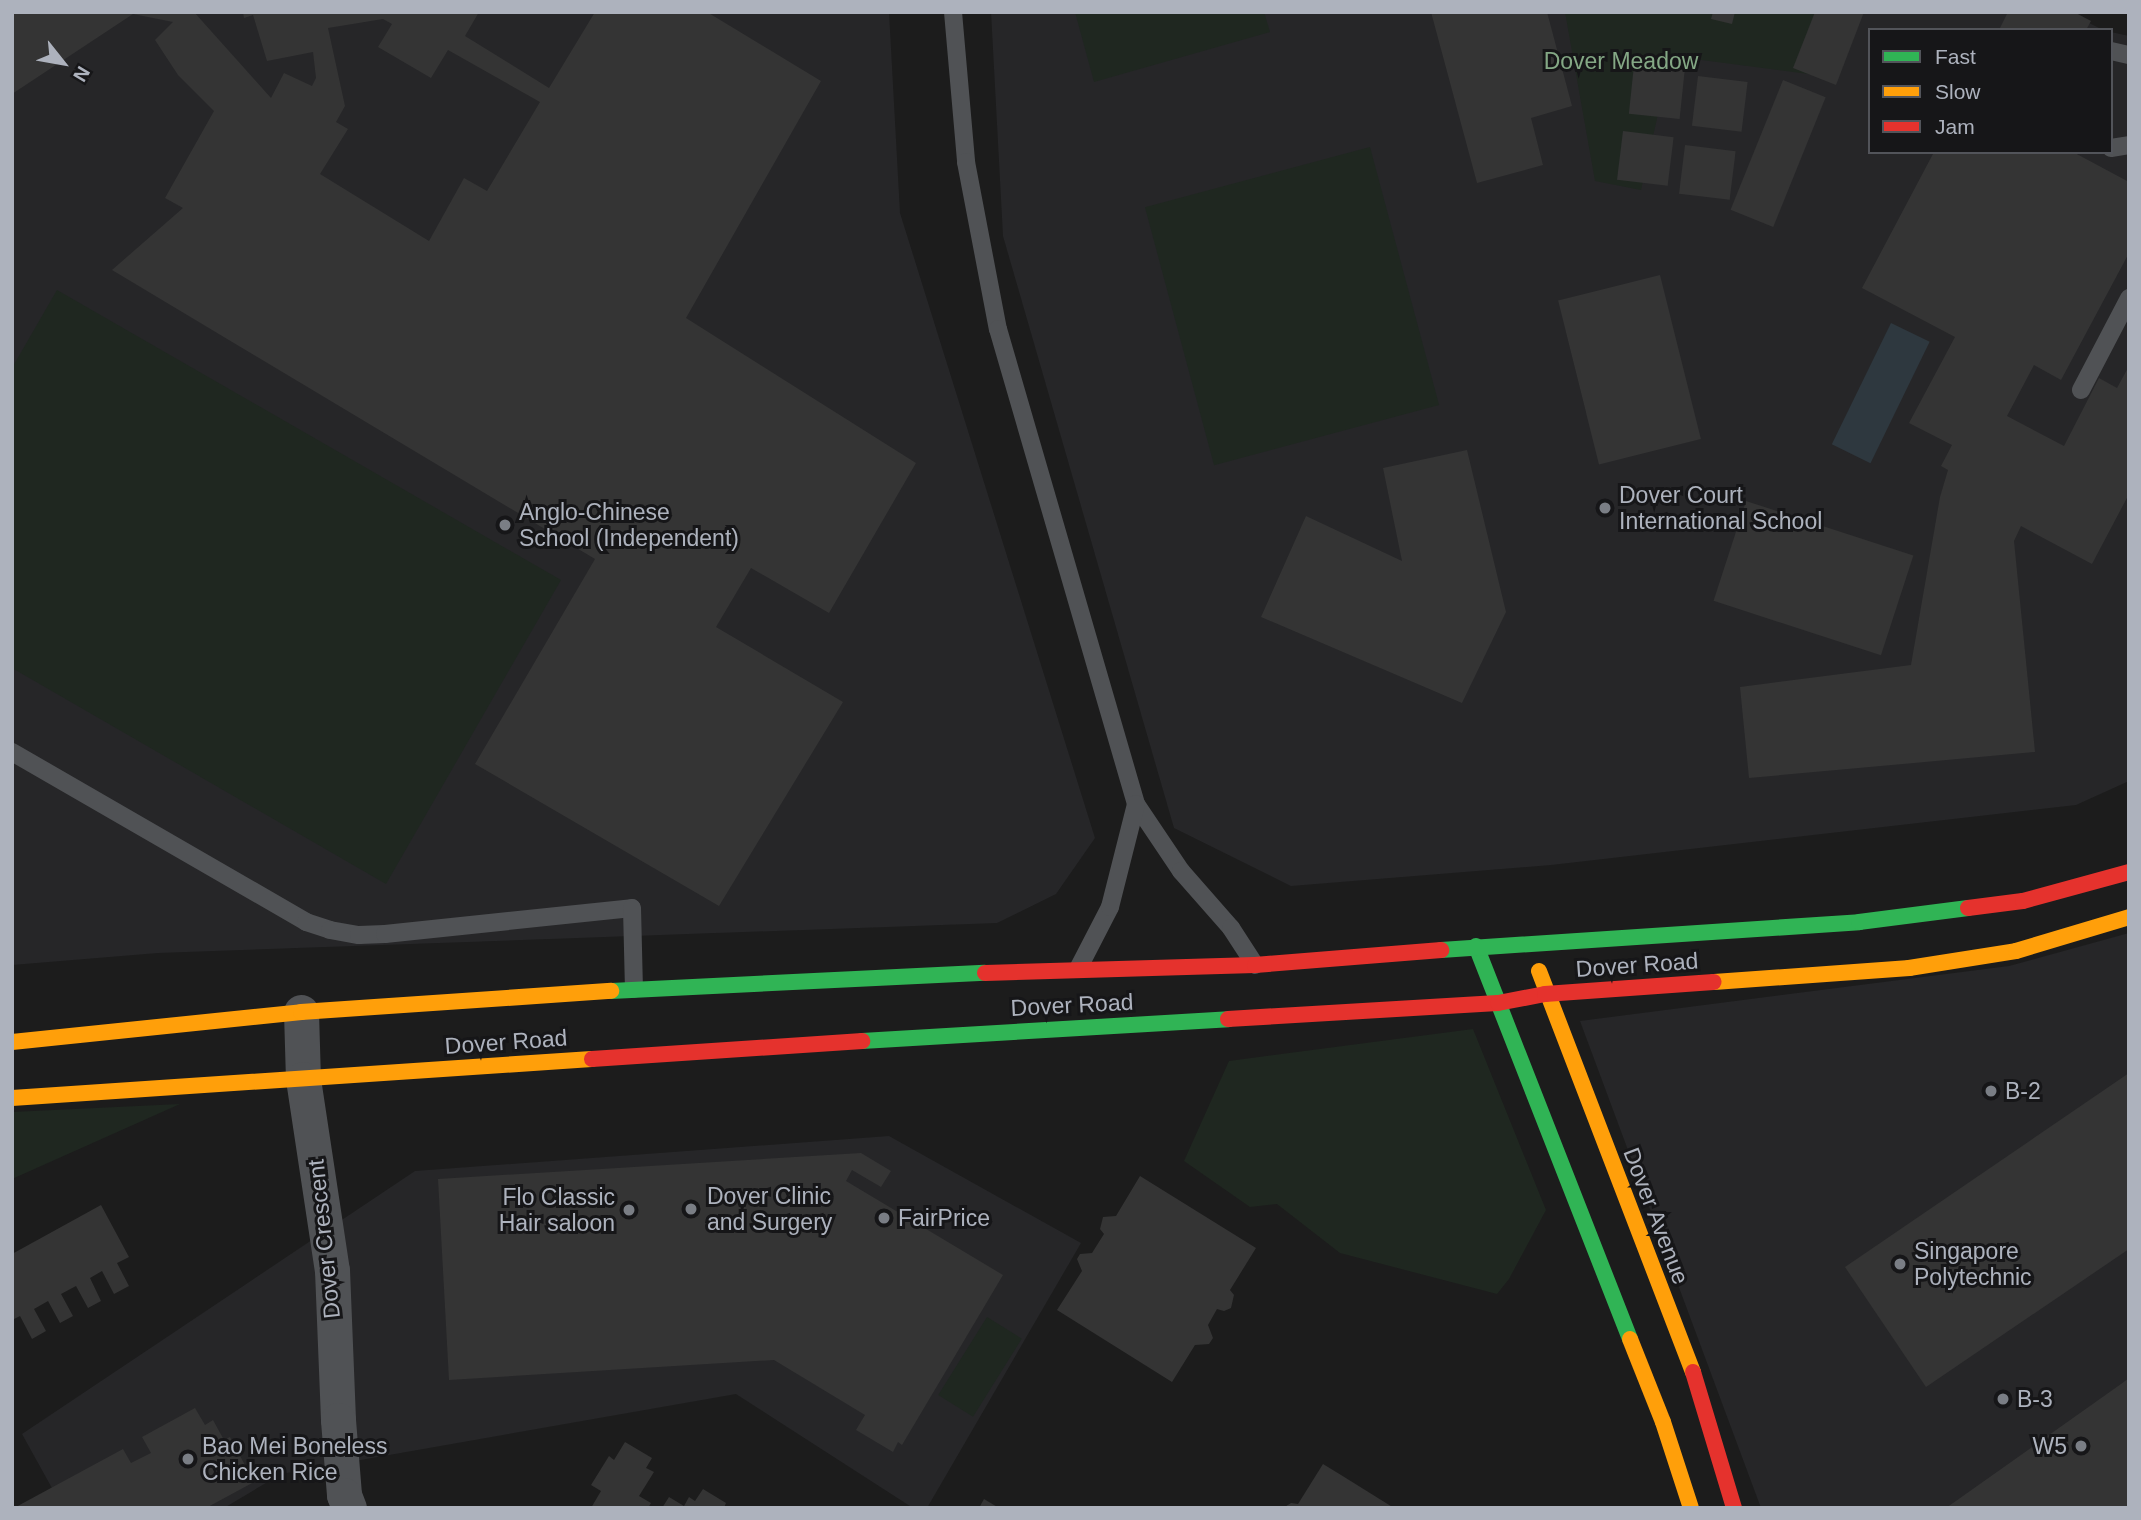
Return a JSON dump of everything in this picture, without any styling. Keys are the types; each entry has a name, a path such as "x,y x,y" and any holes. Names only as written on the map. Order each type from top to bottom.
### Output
{"street":[{"name":"Dover Road","path":"12,1042 301,1012 634,989 1078,969 1255,965 1531,942 1859,922 2023,901 2129,872"},
{"name":"Dover Road","path":"12,1098 1498,1003 1545,994 1909,968 2016,951 2129,917"},
{"name":"Dover Avenue","path":"1531,942 1545,994 1704,1402 1734,1508"},
{"path":"1476,946 1662,1422 1691,1508"},
{"name":"Dover Crescent","path":"301,1012 303,1079 332,1270 339,1432 344,1495 349,1508"}],"lane":[{"path":"953,12 966,162 998,329 1136,804 1181,871 1231,928 1255,965"},
{"path":"2081,390 2129,298"},
{"path":"12,752 306,922 330,930 359,935 385,934 632,908 634,989"},
{"path":"1078,969 1110,907 1136,804"}],"shaded area":[{"name":"Anglo-Chinese School (Independent)","path":"12,12 889,12 900,213 1095,838 1056,894 997,923 158,953 12,965"},
{"name":"Dover Court International School","path":"991,12 2067,12 2099,28 1868,28 1868,154 2113,154 2113,32 2129,36 2129,781 2076,805 1551,865 1291,886 1174,828 1003,236"},
{"path":"1891,323 1930,342 1870,463 1832,444"},
{"name":"Singapore Polytechnic","path":"2129,933 2129,1508 1761,1508 1580,1021 2009,966"},
{"path":"889,1136 1081,1243 927,1508 913,1508 736,1394 281,1474 224,1508 63,1508 22,1434 415,1171"}],"green space":[{"path":"1075,12 1264,12 1270,32 1094,82"},
{"name":"Dover Meadow","path":"1565,12 1858,12 1831,77 1671,56 1641,190 1595,181"},
{"path":"1370,147 1439,405 1214,465 1145,207"},
{"path":"57,290 561,580 386,884 12,668 12,368"},
{"path":"1473,1029 1546,1210 1509,1279 1497,1294 1340,1253 1277,1204 1250,1207 1184,1161 1229,1061"},
{"path":"180,1104 12,1179 12,1112"},
{"path":"987,1317 1022,1339 973,1417 938,1395"}],"building":[{"path":"12,12 194,12 271,98 284,73 312,86 316,78 313,52 267,61 253,15 244,18 243,12 479,12 465,36 549,88 595,12 707,12 821,81 686,318 916,463 829,613 751,568 716,627 843,702 719,906 475,764 595,559 112,270 183,208 165,198 214,111 178,75 155,40 173,22 133,14 12,94","holes":["383,19 392,24 378,47 431,78 448,50 540,102 487,191 464,178 429,241 320,174 348,129 336,122 345,106 328,28"]},
{"path":"1431,12 1547,12 1572,106 1531,118 1543,165 1477,183"},
{"path":"1713,12 1735,12 1732,24 1711,19"},
{"path":"1815,12 1864,12 1836,85 1793,68"},
{"path":"2008,12 2074,12 2091,21 2087,28 2000,28"},
{"path":"1634,65 1685,70 1680,119 1629,114"},
{"path":"1698,76 1748,82 1742,132 1692,126"},
{"path":"1783,80 1826,97 1773,227 1731,210"},
{"path":"1623,131 1674,137 1668,186 1617,180"},
{"path":"1685,145 1736,151 1730,200 1679,194"},
{"path":"1933,154 2077,154 2129,182 2129,253 2061,380 2034,365 2007,416 2064,446 2099,378 2117,388 2129,366 2129,494 2092,564 2021,526 2014,541 2035,752 1749,778 1740,687 1911,665 1940,497 1948,470 1941,466 1952,445 1909,423 1955,337 1862,288"},
{"path":"1660,275 1701,439 1599,464 1558,300"},
{"path":"1467,450 1506,612 1462,703 1261,617 1306,516 1402,561 1383,468"},
{"path":"1746,501 1913,555 1881,655 1714,601"},
{"path":"2129,1073 2129,1249 1926,1387 1845,1267"},
{"path":"861,1153 891,1171 881,1187 852,1170 846,1181 1003,1275 902,1445 898,1442 893,1452 856,1430 865,1415 774,1360 449,1380 438,1179"},
{"path":"1140,1176 1256,1248 1230,1290 1234,1295 1231,1308 1224,1311 1217,1309 1208,1325 1213,1338 1209,1344 1195,1345 1172,1382 1057,1310 1082,1271 1077,1259 1080,1254 1092,1253 1104,1234 1100,1229 1103,1217 1116,1216"},
{"path":"101,1205 129,1257 117,1263 129,1286 114,1294 102,1271 90,1278 101,1301 88,1308 76,1286 61,1294 73,1316 60,1323 48,1301 34,1309 46,1331 32,1339 20,1316 12,1320 12,1254"},
{"name":"W5","path":"2129,1378 2129,1508 1946,1508 2121,1384"},
{"path":"195,1408 205,1425 213,1420 224,1440 230,1437 254,1482 206,1508 14,1508 123,1449 131,1463 151,1453 142,1437"},
{"path":"625,1442 652,1458 646,1468 654,1472 639,1496 651,1503 648,1508 591,1508 601,1491 591,1485 609,1456 614,1460"},
{"path":"1323,1464 1394,1508 1283,1508 1291,1503 1298,1504"},
{"path":"703,1489 726,1503 724,1508 662,1508 669,1497 684,1506 689,1497 695,1501"},
{"path":"984,1499 999,1508 979,1508"}],"traffic: fast":[{"path":"1441,950 1859,922 1968,908"},
{"path":"1476,946 1630,1339"},
{"path":"611,991 985,973"},
{"path":"862,1041 1228,1019"}],"traffic: slow":[{"path":"1714,982 1909,968 2016,951 2129,917"},
{"path":"1539,971 1693,1372"},
{"path":"12,1042 301,1012 611,991"},
{"path":"12,1098 592,1059"},
{"path":"1630,1339 1663,1422 1691,1508"}],"traffic: jam":[{"path":"1968,908 2023,901 2129,872"},
{"path":"985,973 1255,965 1441,950"},
{"path":"1228,1019 1498,1003 1545,994 1714,982"},
{"path":"592,1059 862,1041"},
{"path":"1693,1372 1734,1508"}],"place":[{"name":"Dover Court International School","path":"1605,508"},
{"name":"Anglo-Chinese School (Independent)","path":"505,525"},
{"name":"B-2","path":"1991,1091"},
{"name":"Dover Clinic and Surgery","path":"691,1209"},
{"name":"Flo Classic Hair saloon","path":"629,1210"},
{"name":"FairPrice","path":"884,1218"},
{"name":"Singapore Polytechnic","path":"1900,1264"},
{"name":"B-3","path":"2003,1399"},
{"name":"W5","path":"2081,1446"},
{"name":"Bao Mei Boneless Chicken Rice","path":"188,1459"}]}
